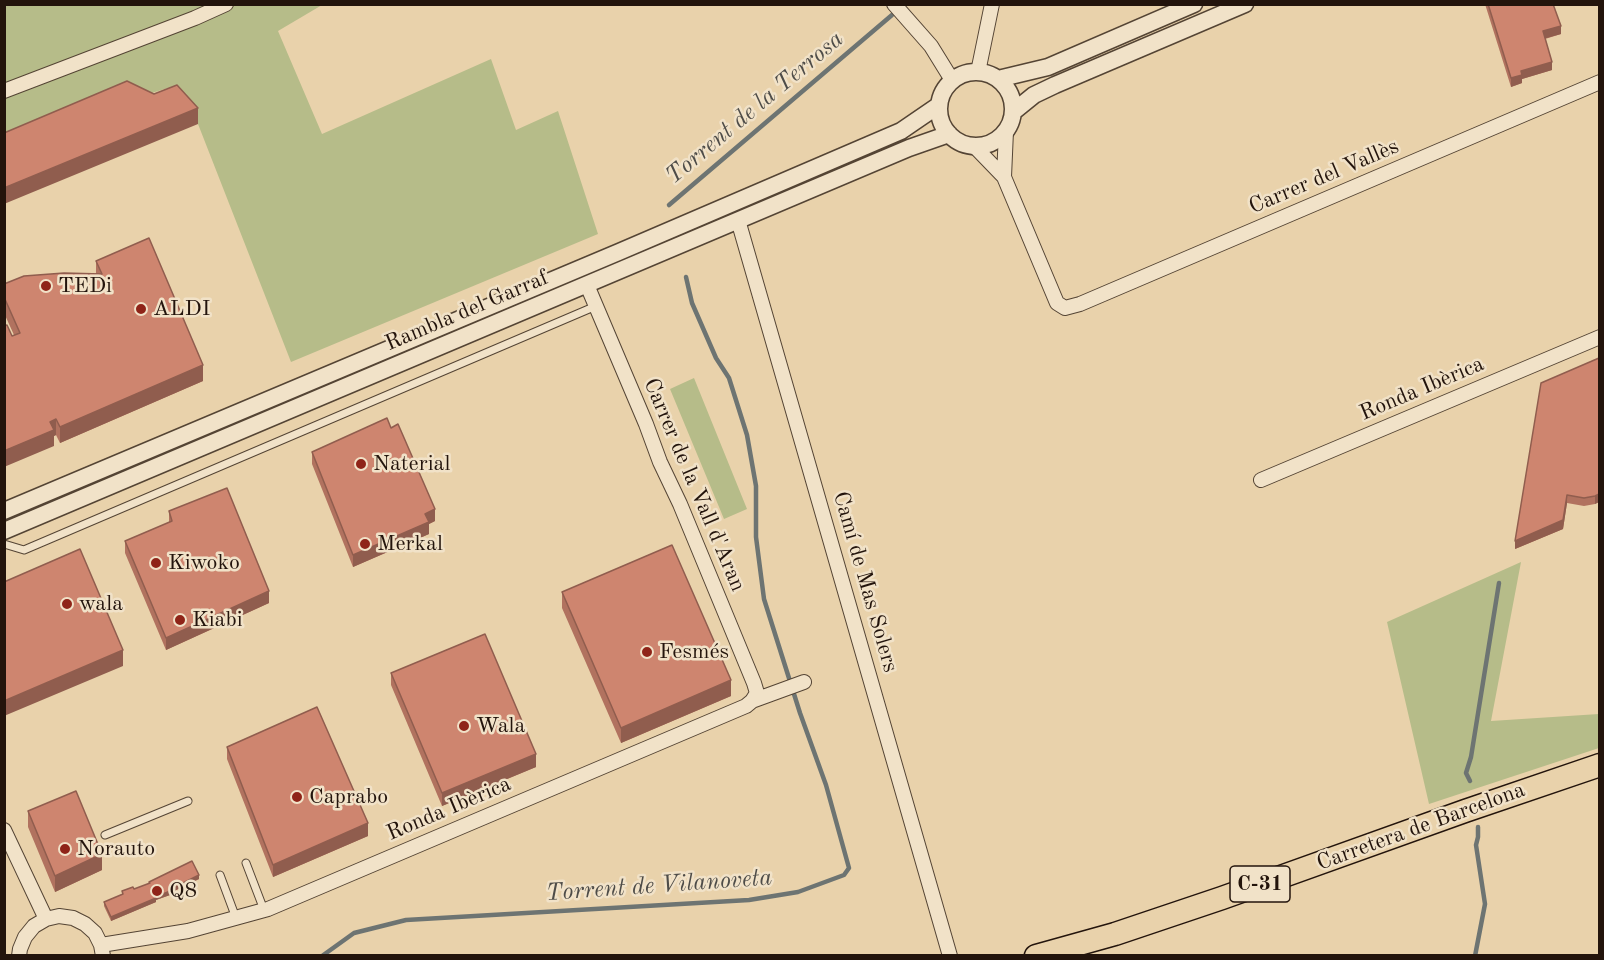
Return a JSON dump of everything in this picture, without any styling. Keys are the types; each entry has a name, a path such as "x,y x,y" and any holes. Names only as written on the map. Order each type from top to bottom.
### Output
{"highway":[{"name":"Carretera de Barcelona","path":"1036,956 1190,909 1599,765"}],"street":[{"path":"4,91 184,23 226,4"},
{"path":"894,4 931,46 952,80 966,73 978,72 998,79 1010,94 1013,112 1006,131 992,143 974,146 958,142 949,134 941,121 939,105"},
{"path":"978,72 992,4"},
{"path":"998,79 1048,67 1194,4"},
{"path":"1013,112 1034,95 1055,85 1245,4"},
{"name":"Rambla del Garraf","path":"4,511 902,132 939,105 944,90 952,80"},
{"name":"Carrer del Vallès","path":"1004,177 1057,303 1065,308 1080,304 1599,82"},
{"path":"1004,177 1006,131"},
{"name":"Rambla del Garraf","path":"4,531 909,148 949,134"},
{"path":"974,146 1004,177"},
{"name":"Camí de Mas Solers","path":"738,220 950,956"},
{"name":"Carrer de la Vall d'Aran","path":"587,285 754,683 757,693 752,701"},
{"name":"Ronda Ibèrica","path":"1261,480 1599,337"},
{"name":"Ronda Ibèrica","path":"102,950 188,931 264,910 746,706 752,701 804,682"},
{"path":"4,830 46,919"},
{"path":"19,956 25,937 34,926 46,919 59,916 73,918 85,924 95,933 102,950"}],"lane":[{"name":"Rambla del Garraf","path":"4,544 24,550 596,306"},
{"path":"105,835 188,801"},
{"path":"246,863 264,910"},
{"path":"220,875 236,918"}],"green space":[{"path":"5,5 322,5 278,31 322,134 491,59 516,130 558,111 598,234 291,362 198,124 168,88 5,138"},
{"path":"694,378 747,509 724,519 670,389"},
{"path":"1521,562 1491,721 1599,714 1599,748 1429,804 1387,622"}],"building":[{"path":"1488,4 1553,4 1561,26 1543,31 1552,62 1521,71 1522,75 1511,78"},
{"path":"127,81 154,94 177,85 198,108 4,188 4,133"},
{"path":"149,238 203,365 60,427 56,419 50,422 54,430 4,451 4,326 7,325 12,336 20,333 4,297 4,284 24,276 64,273 102,274 96,261"},
{"path":"1599,358 1599,494 1584,498 1567,495 1563,520 1515,541 1541,383"},
{"path":"387,418 391,428 398,424 435,509 425,514 429,522 353,555 312,452"},
{"path":"227,488 269,591 166,638 125,541 172,521 169,511"},
{"name":"Fesmés","path":"672,545 731,680 621,728 562,592"},
{"path":"80,549 123,650 4,701 4,582"},
{"name":"Wala","path":"485,634 536,754 442,793 391,673"},
{"name":"Caprabo","path":"317,707 368,823 273,865 227,747"},
{"name":"Norauto","path":"76,791 102,854 55,876 28,811"},
{"path":"192,861 199,875 156,898 111,917 104,902 123,894 122,891 150,883"}],"waterway":[{"name":"Torrent de la Terrosa","path":"669,205 892,15"},
{"name":"Torrent de Vilanoveta","path":"322,956 354,933 406,920 749,900 798,892 844,875 849,868 826,785 800,713 764,599 756,537 756,486 747,435 729,378 716,358 692,303 686,277"},
{"path":"1470,781 1466,773 1471,757 1499,583"},
{"path":"1475,956 1485,904 1476,845 1478,827"}],"place":[{"name":"TEDi","path":"46,286"},
{"name":"ALDI","path":"141,309"},
{"name":"Naterial","path":"361,464"},
{"name":"Merkal","path":"365,544"},
{"name":"Kiwoko","path":"156,563"},
{"name":"wala","path":"67,604"},
{"name":"Kiabi","path":"180,620"},
{"name":"Fesmés","path":"647,652"},
{"name":"Wala","path":"464,726"},
{"name":"Caprabo","path":"297,797"},
{"name":"Norauto","path":"65,849"},
{"name":"Q8","path":"157,891"}]}
